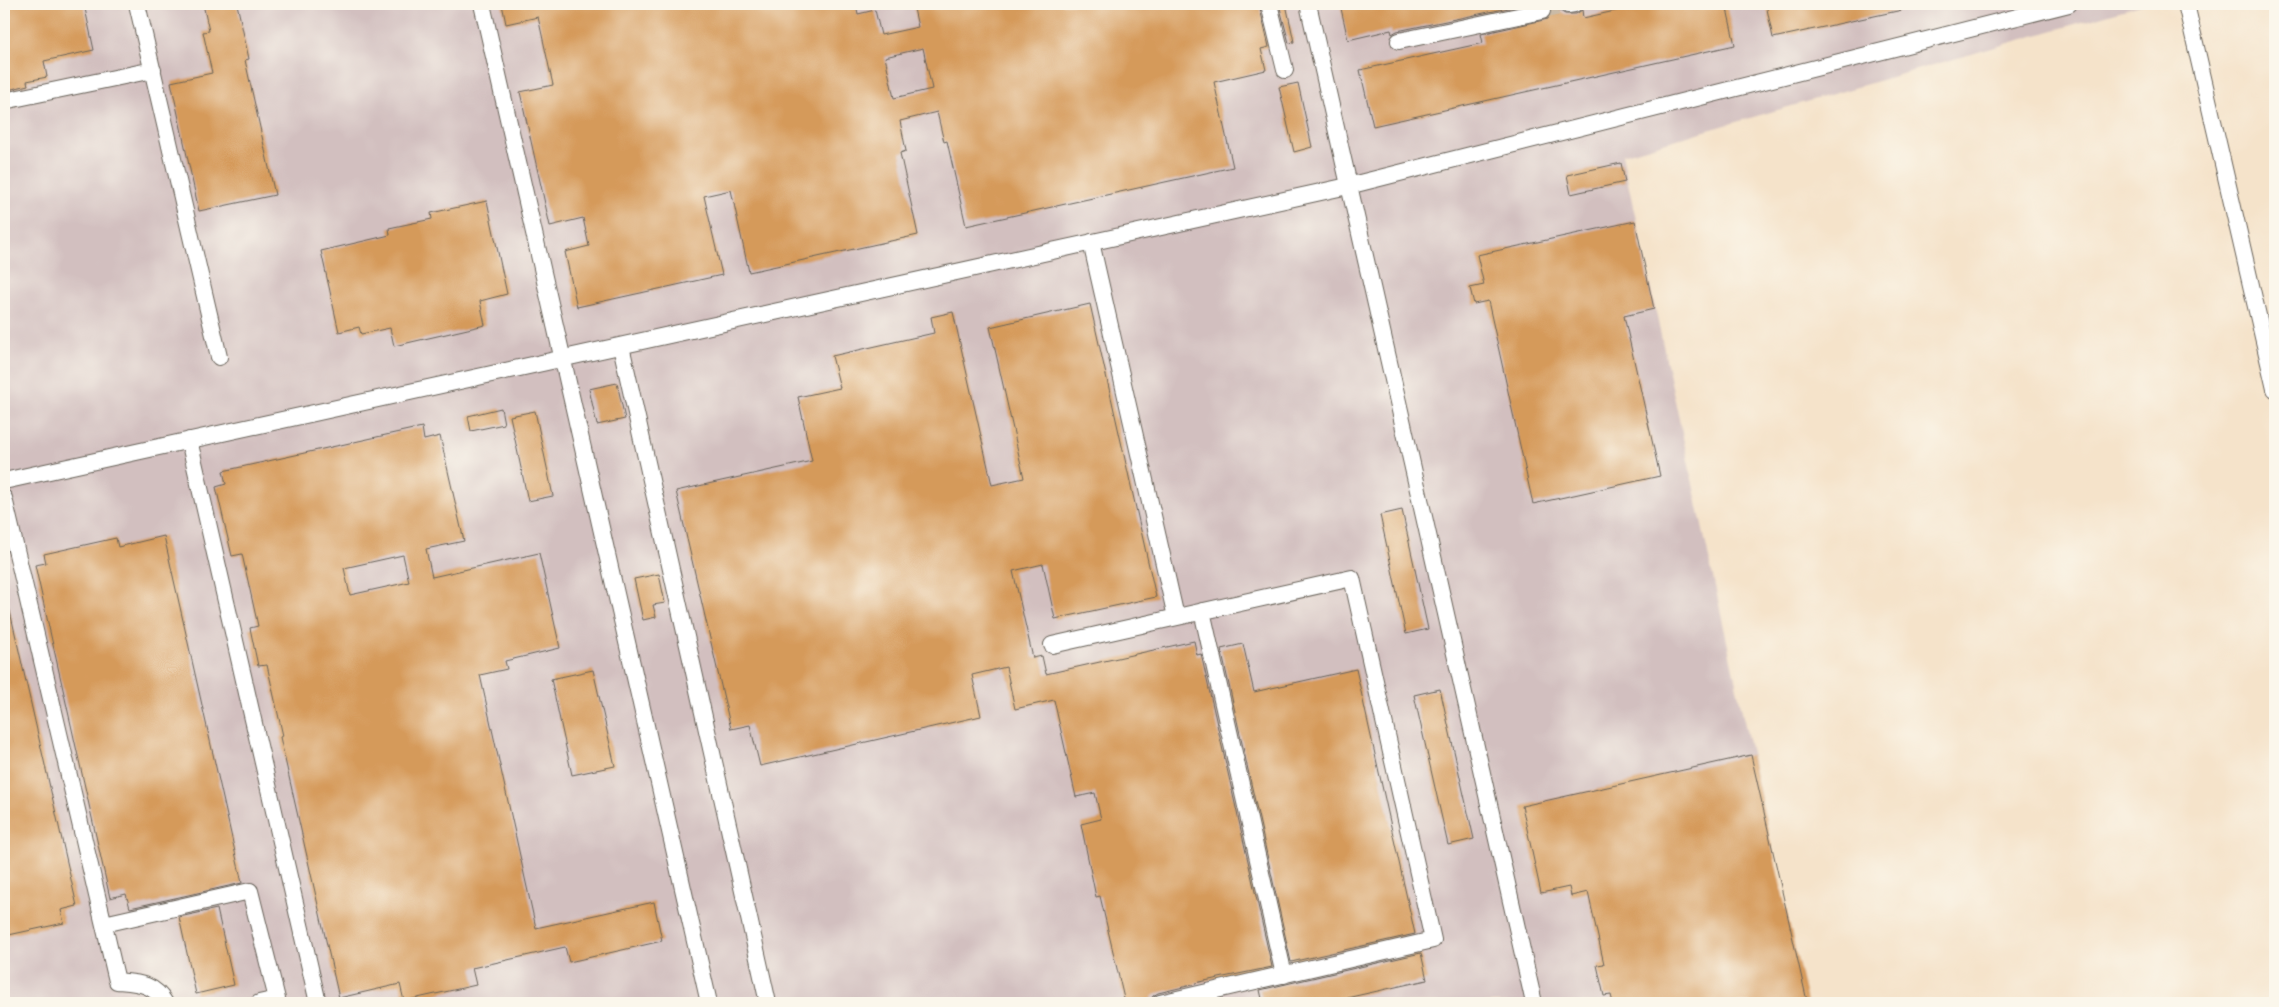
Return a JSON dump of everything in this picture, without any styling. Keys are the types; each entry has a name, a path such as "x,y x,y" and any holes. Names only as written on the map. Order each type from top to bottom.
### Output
{"lane":[{"path":"137,4 220,357"},
{"path":"482,4 709,1003"},
{"path":"1270,4 1285,70"},
{"path":"1308,4 1534,1003"},
{"path":"4,480 1348,186 2069,4"},
{"path":"2186,4 2275,389"},
{"path":"1399,42 1542,11"},
{"path":"4,101 152,70"},
{"path":"1092,242 1176,617"},
{"path":"621,346 768,1003"},
{"path":"188,440 318,1003"},
{"path":"4,498 117,981 144,983 160,993 165,1003"},
{"path":"1052,645 1352,578 1433,940 1160,1003"},
{"path":"1202,612 1284,975"},
{"path":"104,924 250,891 277,999 259,1003"}],"shaded area":[{"path":"4,4 2144,4 1622,155 1805,1003 4,1003"}],"building":[{"path":"4,4 84,4 94,50 44,61 47,77 27,81 28,85 4,91"},
{"path":"203,4 237,4 249,59 245,60 275,195 199,211 171,82 212,73 203,32 209,31"},
{"path":"502,4 856,4 858,14 875,10 881,35 918,27 913,4 1259,4 1269,47 1261,49 1266,70 1214,82 1233,167 966,226 947,141 944,142 937,112 900,121 906,151 900,153 918,235 749,272 731,190 704,196 722,275 577,307 565,252 589,246 583,218 550,226 520,92 553,85 538,17 506,24","holes":["923,48 932,89 894,98 885,57"]},
{"path":"1279,4 1286,4 1294,42 1289,43"},
{"path":"1340,4 1528,4 1397,31 1392,34 1391,30 1348,40"},
{"path":"1549,4 1558,4 1560,11 1565,14 1576,14 1582,10 1583,18 1647,4 1726,4 1735,45 1373,126 1360,70 1483,43 1481,34 1548,19 1552,9"},
{"path":"1766,4 1901,4 1902,10 1773,38"},
{"path":"1298,83 1312,147 1294,152 1279,87"},
{"path":"1621,163 1625,182 1571,194 1567,175"},
{"path":"487,201 507,294 480,301 485,325 394,346 390,328 361,334 359,327 339,332 321,251 390,235 389,228 432,219 431,213"},
{"path":"1635,221 1654,309 1624,316 1660,476 1533,504 1488,301 1474,304 1470,288 1484,285 1477,255"},
{"path":"1090,304 1156,597 1055,619 1043,564 1013,571 1033,658 1042,656 1046,674 1194,641 1197,655 1201,654 1272,967 1195,983 1158,993 1153,996 1150,1003 1125,1003 1100,896 1096,897 1081,824 1101,819 1095,793 1076,797 1054,700 1015,709 1006,667 972,675 981,716 760,766 750,725 731,729 676,491 812,461 798,397 840,388 832,356 934,333 931,317 953,312 992,485 1024,478 990,327"},
{"path":"617,383 625,419 597,425 589,389"},
{"path":"501,408 504,424 471,431 468,416"},
{"path":"535,411 553,496 528,501 510,416"},
{"path":"422,427 424,440 440,436 464,541 426,549 432,577 539,553 560,648 505,661 507,669 480,675 536,928 654,902 662,941 569,962 565,947 472,968 476,985 404,1001 400,984 339,998 280,737 283,736 267,665 258,666 250,628 258,626 242,554 232,556 216,487 226,484 223,471","holes":["403,555 409,582 350,595 344,568"]},
{"path":"1402,510 1428,629 1406,634 1380,515"},
{"path":"164,536 242,883 130,908 126,894 110,898 35,565 46,563 44,554 116,538 118,547"},
{"path":"659,574 665,603 653,605 656,617 643,620 634,579"},
{"path":"4,607 9,607 77,906 61,910 64,923 4,936"},
{"path":"1243,644 1254,692 1356,669 1415,934 1291,962 1221,649"},
{"path":"593,670 615,766 572,775 551,679"},
{"path":"1440,689 1474,839 1448,845 1414,695"},
{"path":"1751,755 1807,1001 1797,1003 1613,1003 1611,995 1604,996 1597,965 1604,964 1588,892 1571,896 1569,887 1541,893 1522,806"},
{"path":"217,909 234,985 196,994 179,917"},
{"path":"1421,953 1427,980 1324,1003 1263,1003 1260,990"}],"tunnel":[{"path":"1542,11 1568,5"}]}
